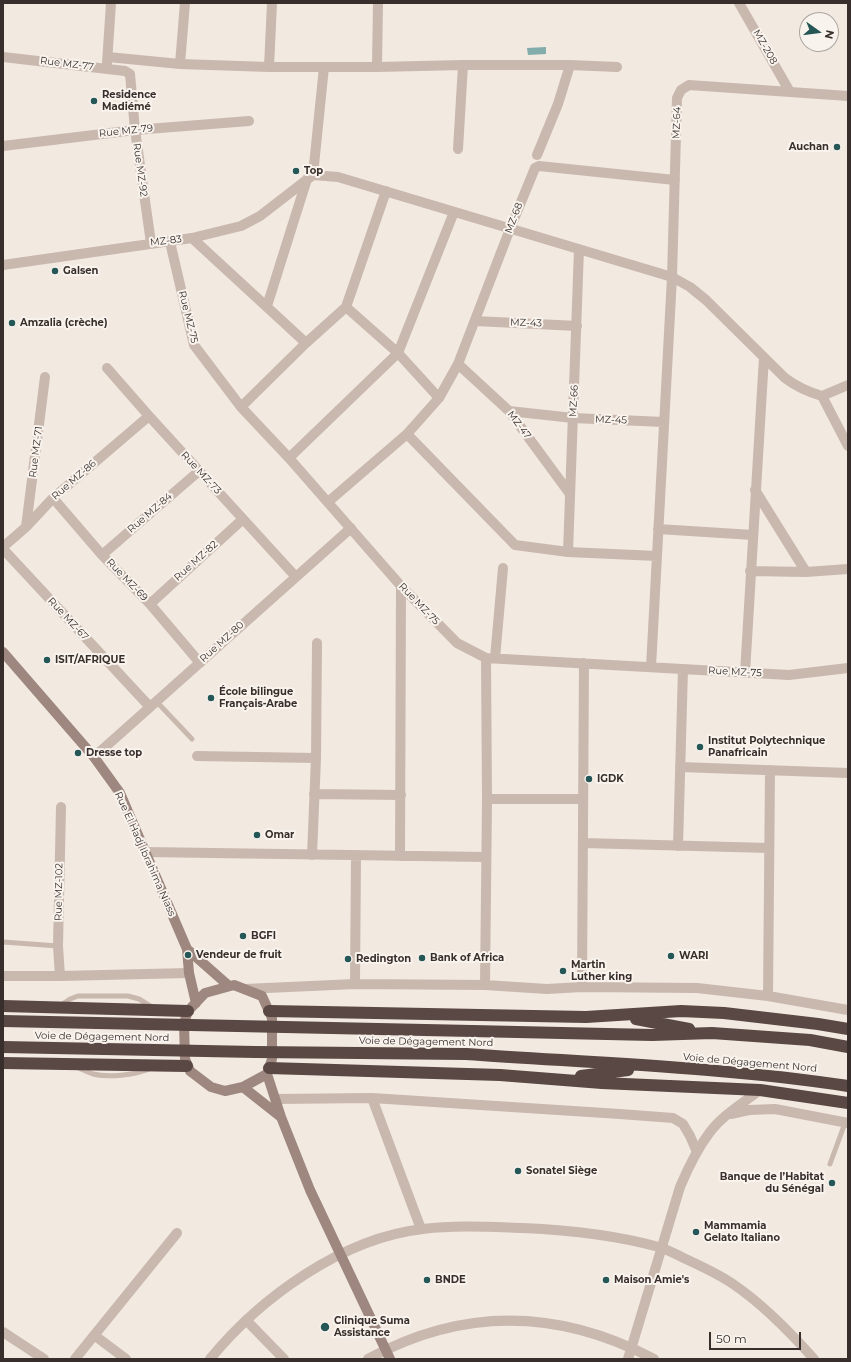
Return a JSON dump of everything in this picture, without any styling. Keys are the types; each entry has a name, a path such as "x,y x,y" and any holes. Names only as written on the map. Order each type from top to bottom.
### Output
{"highway":[{"path":"3,1006 158,1010 192,1007"},
{"path":"269,1011 586,1017 682,1011 724,1013 848,1029"},
{"path":"619,1016 712,1034"},
{"name":"Voie de Dégagement Nord","path":"3,1021 652,1035 712,1034 810,1040 848,1047"},
{"name":"Voie de Dégagement Nord","path":"3,1047 466,1054 655,1066 775,1076 848,1086"},
{"path":"3,1063 187,1066"},
{"path":"556,1080 655,1066"},
{"path":"268,1071 500,1075 602,1083 760,1090 848,1103"}],"street":[{"path":"107,69 111,3"},
{"path":"180,64 185,3"},
{"path":"269,67 272,3"},
{"path":"377,67 378,3"},
{"name":"MZ-208","path":"739,3 790,92"},
{"name":"Rue MZ-77","path":"3,57 125,71 130,74"},
{"path":"108,57 180,64 269,67 570,65 617,68"},
{"path":"458,149 463,65"},
{"path":"537,155 558,104 570,65"},
{"path":"267,306 310,177 324,67"},
{"name":"Rue MZ-92","path":"130,74 134,130 151,243"},
{"name":"MZ-64","path":"651,667 672,277 678,98 682,90 689,85 848,96"},
{"name":"Rue MZ-79","path":"3,146 134,130 249,121"},
{"name":"MZ-68","path":"328,502 407,434 439,398 458,364 533,170 538,166 675,180"},
{"path":"310,177 338,177 672,277 690,287 706,300 785,378 797,387 822,396 848,385"},
{"name":"MZ-83","path":"3,264 151,243 170,242 241,226 260,216 310,177"},
{"path":"240,407 306,343 346,307 386,191"},
{"path":"289,458 398,353 454,212"},
{"path":"192,238 306,343"},
{"name":"Rue MZ-75","path":"170,242 194,345 240,407 289,458 401,586 457,643 490,658 789,675 848,668"},
{"name":"MZ-66","path":"568,552 579,250"},
{"path":"346,307 398,353 439,398"},
{"name":"MZ-43","path":"475,321 577,326"},
{"path":"744,673 764,357"},
{"name":"MZ-47","path":"458,364 509,411 570,494"},
{"name":"Rue MZ-73","path":"107,368 296,577"},
{"name":"Rue MZ-71","path":"26,526 45,377"},
{"path":"822,396 848,446"},
{"name":"MZ-45","path":"509,411 573,418 664,422"},
{"name":"Rue MZ-86","path":"3,548 53,498 149,416"},
{"path":"407,434 515,545 568,552 657,556"},
{"name":"Rue MZ-84","path":"102,554 199,471"},
{"path":"756,490 806,572"},
{"name":"Rue MZ-69","path":"53,498 102,554 150,604 200,662"},
{"name":"Rue MZ-82","path":"150,604 243,518"},
{"name":"Rue MZ-80","path":"94,757 350,528"},
{"path":"658,529 752,535"},
{"name":"Rue MZ-67","path":"3,548 153,704"},
{"path":"485,986 490,658 503,568"},
{"path":"750,570 806,572 848,569"},
{"path":"400,856 401,586"},
{"path":"312,855 316,758 317,644"},
{"name":"Rue El Hadj Ibrahima Niass","path":"3,652 94,757 120,793 187,949 192,1007"},
{"path":"582,987 584,663"},
{"path":"678,846 683,669"},
{"path":"197,756 316,758"},
{"path":"680,767 848,773"},
{"path":"768,996 770,770"},
{"path":"314,794 401,795"},
{"path":"487,799 583,799"},
{"name":"Rue MZ-102","path":"60,976 58,946 61,807"},
{"path":"583,843 769,848"},
{"path":"145,852 486,857"},
{"path":"355,984 356,855"},
{"name":"Rue El Hadj Ibrahima Niass","path":"187,949 229,986"},
{"path":"3,976 189,973"},
{"path":"245,990 355,984 485,986 547,989 582,987 697,988 768,996 848,1010"},
{"path":"268,1071 243,1087 225,1091 211,1087 190,1072 185,1059 184,1023 192,1007 205,993 234,985 262,996 272,1018 272,1059 268,1071 281,1117 310,1190 388,1354"},
{"path":"243,1087 281,1117"},
{"path":"628,1359 680,1187 697,1152 710,1131 727,1115 760,1090"},
{"path":"276,1099 372,1098 673,1118 683,1124 697,1152"},
{"path":"372,1098 421,1229"},
{"path":"727,1115 749,1110 775,1109 847,1123"},
{"path":"210,1359 222,1344 246,1320 268,1301 316,1268 341,1255 368,1243 421,1229 477,1226 547,1229 592,1234 661,1248 732,1284 762,1306 790,1332 814,1359"},
{"path":"75,1359 177,1233"},
{"path":"246,1320 284,1359"},
{"path":"368,1359 388,1354 412,1339 439,1330 466,1324 523,1321 578,1329 606,1337 654,1359"},
{"path":"3,1332 44,1359"},
{"path":"94,1335 126,1359"}],"lane":[{"path":"153,704 192,739"},
{"path":"3,942 58,946"},
{"path":"830,1164 847,1123"}],"water":[{"path":"546,47 546,54 528,55 527,48"}],"place":[{"name":"Residence Madiémé","path":"94,101"},
{"name":"Auchan","path":"837,147"},
{"name":"Top","path":"296,171"},
{"name":"Galsen","path":"55,271"},
{"name":"Amzalia (crèche)","path":"12,323"},
{"name":"ISIT/AFRIQUE","path":"47,660"},
{"name":"École bilingue Français-Arabe","path":"211,698"},
{"name":"Institut Polytechnique Panafricain","path":"700,747"},
{"name":"Dresse top","path":"78,753"},
{"name":"IGDK","path":"589,779"},
{"name":"Omar","path":"257,835"},
{"name":"BGFI","path":"243,936"},
{"name":"Vendeur de fruit","path":"188,955"},
{"name":"WARI","path":"671,956"},
{"name":"Bank of Africa","path":"422,958"},
{"name":"Redington","path":"348,959"},
{"name":"Martin Luther king","path":"563,971"},
{"name":"Sonatel Siège","path":"518,1171"},
{"name":"Banque de l’Habitat du Sénégal","path":"832,1183"},
{"name":"Mammamia Gelato Italiano","path":"696,1232"},
{"name":"BNDE","path":"427,1280"},
{"name":"Maison Amie's","path":"606,1280"},
{"name":"Clinique Suma Assistance","path":"325,1327"}]}
